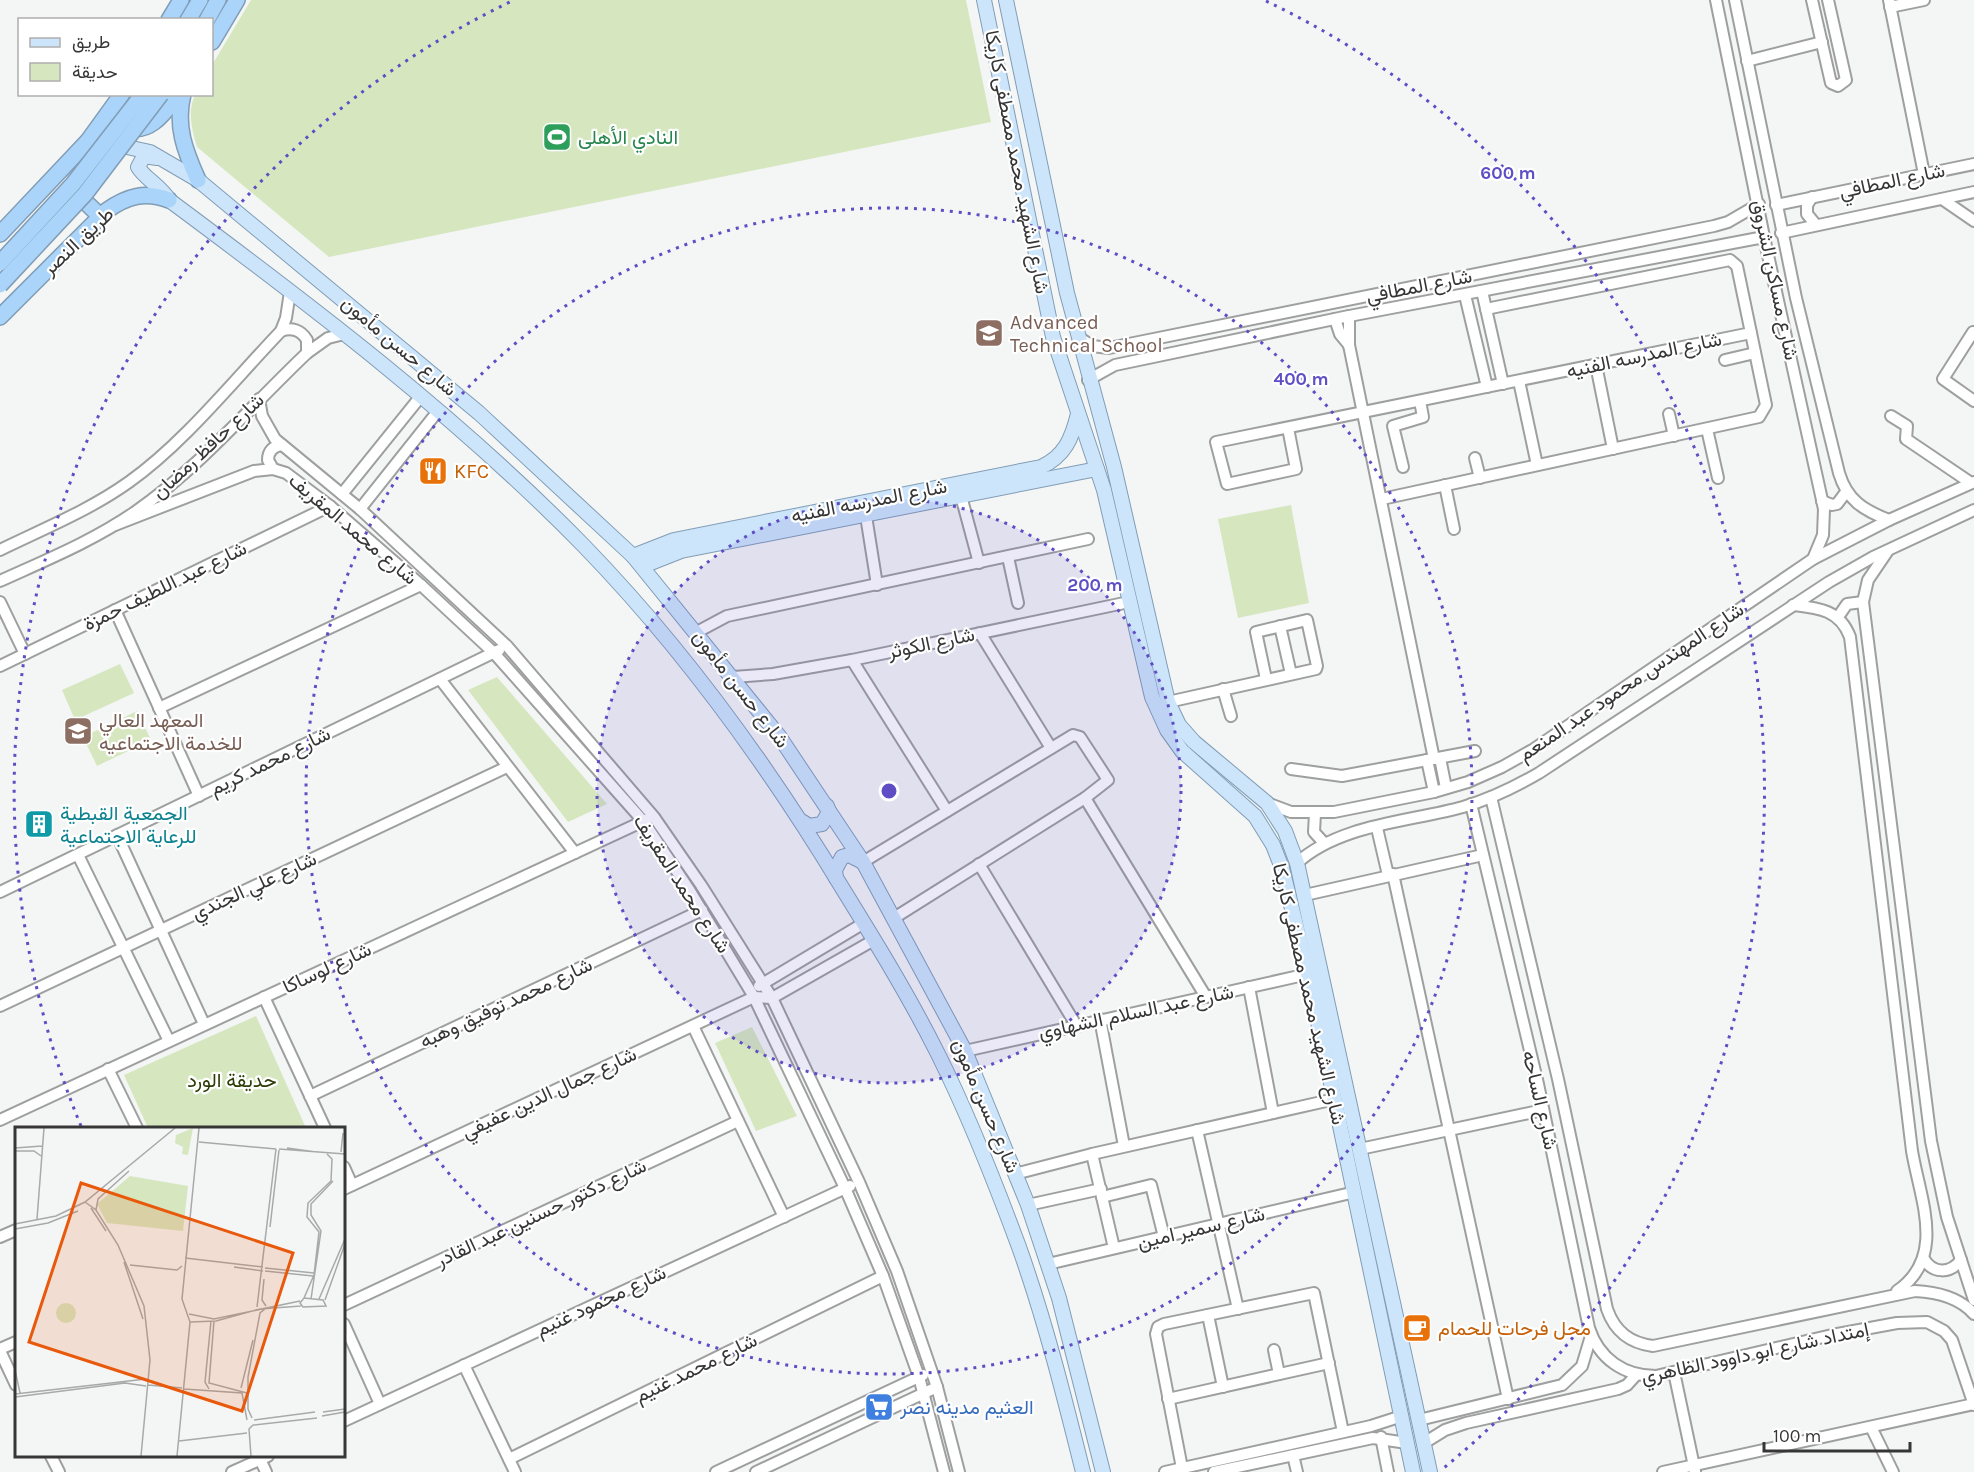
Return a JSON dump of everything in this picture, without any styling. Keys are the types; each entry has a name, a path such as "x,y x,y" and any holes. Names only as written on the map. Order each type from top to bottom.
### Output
{"highway":[{"path":"170,18 181,0"},
{"path":"189,18 200,0"},
{"path":"208,18 218,0"},
{"path":"213,40 237,0"},
{"path":"0,234 83,147 120,96"},
{"path":"0,263 73,184 140,96"},
{"path":"0,285 84,194 159,96"},
{"path":"110,110 124,126 139,128 155,122 179,96"},
{"path":"181,96 179,126 183,145 198,180"},
{"path":"58,175 100,216"},
{"name":"طريق النصر","path":"0,317 100,216 127,199 141,194 156,195 170,200"}],"main road":[{"name":"شارع الشهيد محمد مصطفى كاريكا","path":"984,0 1048,320 1110,512 1152,697 1167,730 1191,760 1245,804 1273,845 1282,868 1308,974 1413,1472"},
{"name":"شارع الشهيد محمد مصطفى كاريكا","path":"1006,0 1077,336 1114,466 1168,702 1179,725 1194,742 1267,803 1285,831 1297,863 1431,1472"},
{"name":"شارع حسن مأمون","path":"83,147 105,144 128,145 150,152 198,180 479,413 633,556 733,677 827,806 862,862 965,1051 1028,1205 1048,1264 1059,1299 1102,1472"},
{"name":"شارع حسن مأمون","path":"170,163 147,155 138,164 139,170 158,184 170,200 421,396 534,496 617,580 705,685 803,822 874,940 938,1055 983,1157 1038,1302 1079,1470"},
{"path":"1068,475 1068,466 1061,453 1071,438 1078,414"},
{"name":"شارع المدرسه الفنيه","path":"633,556 674,540 1041,467 1061,453"},
{"name":"شارع المدرسه الفنيه","path":"643,566 681,551 866,516 1097,468"},
{"path":"803,822 809,826 822,824 829,812 827,806"},
{"path":"837,878 835,870 842,857 849,855 862,862"}],"street":[{"name":"شارع مساكن الشروق","path":"1716,0 1764,237 1822,501 1823,535 1813,559"},
{"name":"شارع مساكن الشروق","path":"1735,0 1781,233 1846,492"},
{"path":"1812,0 1831,83 1840,85 1846,80 1828,0"},
{"path":"1924,0 1889,4 1924,174"},
{"path":"1747,61 1822,42"},
{"name":"شارع المطافي","path":"1776,205 1974,164"},
{"name":"شارع المطافي","path":"1781,233 1974,192"},
{"path":"1812,197 1807,205 1807,214 1816,225"},
{"path":"1942,199 1974,221"},
{"name":"شارع المطافي","path":"1077,336 1098,348 1120,346 1728,222 1759,204"},
{"path":"1728,222 1735,232 1731,244"},
{"name":"شارع المطافي","path":"1088,380 1108,368 1124,364 1349,316 1764,237"},
{"path":"1382,499 1754,419 1762,414 1766,405 1737,266 1730,260 1486,309"},
{"path":"1482,291 1503,384"},
{"name":"شارع حافظ رمضان","path":"0,550 97,502 144,471 171,447 281,331 286,318 290,292"},
{"path":"1465,295 1487,387"},
{"path":"1349,316 1349,345 1434,759 1446,788"},
{"path":"1335,319 1342,337 1349,345"},
{"path":"281,331 287,329 299,331 307,340 307,353"},
{"path":"1973,332 1943,379 1974,401"},
{"name":"شارع المدرسه الفنيه","path":"1288,428 1296,469 1230,485 1225,481 1216,442 1751,333"},
{"name":"شارع حافظ رمضان","path":"0,580 74,547 115,525 177,479 307,353 328,338 344,334"},
{"path":"1120,346 1117,355 1124,364"},
{"path":"1725,360 1755,353"},
{"path":"1596,365 1613,449"},
{"path":"1519,381 1537,465"},
{"path":"342,494 421,396"},
{"name":"شارع محمد المقريف","path":"259,399 265,425 282,445 360,509 507,646 649,819 763,983 859,1182 897,1271 937,1387 959,1472"},
{"path":"1403,467 1393,426 1423,417 1420,401"},
{"path":"360,509 438,411"},
{"path":"1669,414 1674,436"},
{"path":"1891,416 1907,426 1906,439 1973,483"},
{"path":"1707,429 1718,478"},
{"path":"273,469 268,460 269,452 274,447 282,445"},
{"path":"1475,458 1480,478"},
{"name":"شارع محمد المقريف","path":"115,525 254,471 273,469 286,472 330,506 421,585 494,653 649,819 754,997 845,1188 883,1276 919,1377 944,1472"},
{"name":"شارع المهندس محمود عبد المنعم","path":"1267,803 1291,812 1334,812 1434,792 1485,775 1534,748 1813,559 1889,520 1973,483"},
{"path":"1445,485 1454,529"},
{"path":"1822,501 1827,504 1837,504 1842,502 1846,492 1864,509 1889,520"},
{"path":"961,496 979,563"},
{"name":"شارع عبد اللطيف حمزة","path":"0,666 330,506"},
{"name":"شارع المهندس محمود عبد المنعم","path":"1297,863 1324,843 1340,836 1471,804 1491,797 1539,773 1793,605 1850,570 1974,510"},
{"path":"866,516 877,585"},
{"path":"697,632 722,618 1088,539"},
{"path":"1888,550 1868,580 1863,602 1931,1141 1941,1193 1974,1300"},
{"path":"1008,557 1018,603"},
{"path":"159,708 421,585"},
{"path":"0,602 25,654"},
{"name":"شارع الكوثر","path":"733,677 774,674 852,660 1129,602"},
{"path":"1838,617 1847,604 1863,602"},
{"path":"1793,605 1819,608 1838,617 1850,637 1912,1151 1928,1226 1924,1259 1914,1276 1894,1293"},
{"path":"115,610 199,796"},
{"path":"1168,702 1316,669 1307,621 1256,633 1266,679"},
{"path":"1280,626 1291,674"},
{"path":"980,633 1051,748"},
{"name":"شارع محمد كريم","path":"0,892 507,646"},
{"path":"852,660 947,811"},
{"path":"440,679 575,853"},
{"path":"1223,689 1231,716"},
{"path":"862,862 1073,735 1080,737 1109,781 894,918"},
{"path":"1291,769 1342,776 1475,751"},
{"path":"1434,759 1434,792"},
{"name":"شارع علي الجندي","path":"0,1006 507,767"},
{"name":"شارع الساحه","path":"1491,797 1558,1079 1610,1317 1618,1330 1630,1340 1653,1346"},
{"path":"1084,798 1206,997"},
{"name":"شارع الساحه","path":"1471,804 1538,1084 1591,1336 1611,1362 1636,1375"},
{"path":"1315,813 1314,831 1324,843"},
{"path":"1475,821 1485,815 1496,816"},
{"name":"شارع لوساكا","path":"0,1120 649,819"},
{"path":"1377,828 1390,874 1450,1130 1508,1399"},
{"path":"117,836 204,1024"},
{"path":"78,855 169,1041"},
{"path":"1305,895 1390,874 1483,855"},
{"path":"979,864 1076,1025"},
{"name":"شارع محمد توفيق وهبه","path":"310,1096 702,910"},
{"path":"754,997 763,983 864,923"},
{"path":"772,998 874,940"},
{"name":"شارع عبد السلام الشهاوي","path":"965,1051 1308,974"},
{"path":"1249,987 1273,1113"},
{"path":"264,997 325,1127"},
{"name":"شارع جمال الدين عفيفي","path":"348,1187 754,997 772,998"},
{"path":"1100,1019 1124,1146"},
{"path":"693,1026 784,1217"},
{"path":"1532,1060 1540,1061 1552,1056"},
{"path":"108,1069 137,1127"},
{"path":"1538,1084 1545,1080 1558,1079"},
{"path":"1015,1174 1124,1146 1335,1099"},
{"path":"1360,1149 1543,1110"},
{"name":"شارع دكتور حسنين عبد القادر","path":"345,1305 738,1121"},
{"path":"1197,1130 1238,1309"},
{"path":"1092,1154 1114,1248"},
{"path":"345,1172 348,1187"},
{"name":"شارع محمود غنيم","path":"345,1420 859,1182"},
{"path":"1028,1205 1151,1185 1164,1237"},
{"name":"شارع سمير امين","path":"1048,1264 1354,1192"},
{"path":"0,1237 15,1230"},
{"path":"1924,1259 1930,1267 1939,1271 1954,1268 1961,1260"},
{"name":"شارع محمد غنيم","path":"509,1459 883,1276"},
{"name":"إمتداد شارع ابو داوود الظاهري","path":"1653,1346 1894,1293 1915,1291 1935,1293 1963,1304 1974,1314"},
{"path":"1182,1468 1156,1330 1164,1324 1314,1293 1342,1432"},
{"path":"1208,1315 1223,1387"},
{"name":"إمتداد شارع ابو داوود الظاهري","path":"1424,1443 1455,1426 1618,1389 1628,1385 1636,1375 1656,1376 1832,1335 1897,1323 1927,1322 1944,1331 1952,1340 1974,1404"},
{"path":"345,1326 380,1404"},
{"path":"1419,1420 1562,1385 1569,1380 1586,1358 1591,1336"},
{"path":"15,1342 0,1350 15,1383"},
{"path":"1274,1350 1279,1374"},
{"path":"1168,1399 1329,1363"},
{"path":"464,1365 515,1472"},
{"path":"716,1472 932,1371"},
{"path":"1674,1372 1695,1469"},
{"path":"756,1472 937,1387"},
{"path":"1663,1472 1695,1469 1974,1404"},
{"path":"1454,1412 1451,1420 1455,1426"},
{"path":"1165,1472 1371,1426 1402,1416"},
{"path":"1371,1426 1388,1472"},
{"path":"1871,1427 1893,1472"},
{"path":"1214,1472 1261,1467 1293,1455 1377,1438 1407,1443"},
{"path":"1293,1455 1297,1472"},
{"path":"52,1457 59,1472"},
{"path":"232,1472 264,1457 266,1472"}],"green space":[{"name":"النادي الأهلى","path":"251,0 966,0 991,122 329,257 197,147 191,121 191,107 195,96 213,96 213,63"},
{"path":"1291,505 1309,603 1238,618 1218,519"},
{"path":"120,664 134,693 75,720 62,690"},
{"path":"497,677 607,804 568,822 468,690"},
{"path":"137,711 151,740 97,766 83,737"},
{"name":"حديقة الورد","path":"256,1016 306,1127 148,1127 124,1075"},
{"path":"752,1027 797,1116 756,1131 715,1043"}],"place":[{"name":"النادي الأهلى","path":"557,137"},
{"name":"Advanced Technical School","path":"989,333"},
{"name":"KFC","path":"433,471"},
{"name":"المعهد العالي للخدمة الاجتماعيه","path":"78,731"},
{"name":"الجمعية القبطية للرعاية الاجتماعية","path":"39,824"},
{"name":"محل فرحات للحمام","path":"1417,1328"},
{"name":"العثيم مدينه نصر","path":"879,1407"}]}
